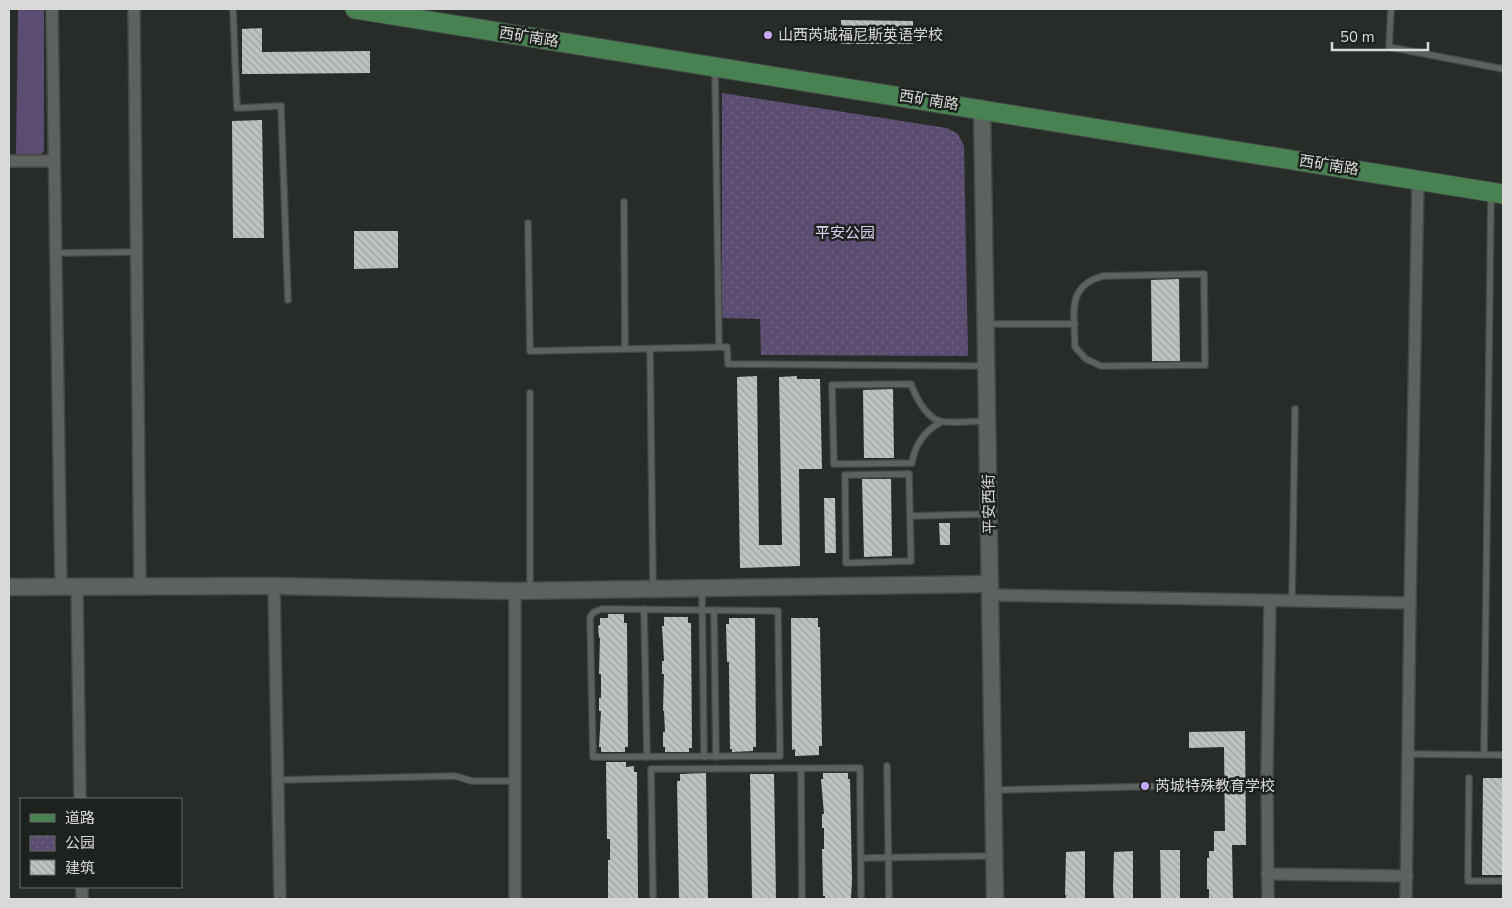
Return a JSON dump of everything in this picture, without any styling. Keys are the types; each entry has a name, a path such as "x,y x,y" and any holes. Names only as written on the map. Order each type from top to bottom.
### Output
{"main road":[{"name":"西矿南路","path":"354,9 1497,193"}],"street":[{"path":"52,9 56,253 69,587 80,798"},
{"path":"134,9 140,586"},
{"name":"平安西街","path":"982,109 995,899"},
{"path":"9,161 54,161"},
{"path":"1406,899 1418,180"},
{"path":"9,587 274,586 522,590 702,588 990,590 1292,601 1410,603"},
{"path":"274,586 280,899"},
{"path":"515,899 515,780 522,590"},
{"path":"1268,899 1267,774 1270,600"},
{"path":"1267,874 1406,876"}],"lane":[{"path":"233,9 237,108 281,106 288,300"},
{"path":"1391,9 1389,47 1503,69"},
{"path":"715,66 719,347"},
{"path":"1484,755 1497,193"},
{"path":"624,202 625,349"},
{"path":"528,223 530,351 728,347 728,364 986,366"},
{"path":"56,253 136,252"},
{"path":"1204,274 1205,365 1101,366 1086,360 1075,347 1075,324 1074,299 1083,286 1096,278 1103,276 1204,274"},
{"path":"986,324 1075,324"},
{"path":"650,348 653,589"},
{"path":"940,422 919,402 911,384 832,385 834,464 912,463 920,440 929,429 940,422 987,421"},
{"path":"522,590 530,393"},
{"path":"1292,601 1295,409"},
{"path":"909,474 910,516 911,562 846,562 845,475 909,474"},
{"path":"910,516 989,514"},
{"path":"702,588 704,757"},
{"path":"602,609 702,610 778,611 780,756 593,757 590,617 594,612 602,609"},
{"path":"644,610 647,757"},
{"path":"714,610 716,756"},
{"path":"1408,754 1503,755"},
{"path":"887,766 889,899"},
{"path":"653,899 651,769 860,768 861,899"},
{"path":"801,769 802,899"},
{"path":"278,780 455,776 472,781 515,780"},
{"path":"1469,778 1468,880 1503,881"},
{"path":"994,790 1170,786"},
{"path":"861,858 994,856"}],"green space":[{"path":"18,9 44,9 44,151 41,154 16,154"},
{"name":"平安公园","path":"722,93 947,128 958,134 964,146 968,356 761,355 760,319 722,318"}],"building":[{"path":"841,20 913,21 913,44 841,44"},
{"path":"262,28 262,52 370,51 370,73 242,74 242,29"},
{"path":"262,120 264,238 233,238 232,121"},
{"path":"354,231 398,231 398,268 354,269"},
{"path":"1179,279 1180,361 1152,361 1151,280"},
{"path":"757,376 759,545 782,545 779,377 797,376 797,379 820,379 822,469 799,469 800,566 740,568 737,377"},
{"path":"893,389 894,458 864,458 863,390"},
{"path":"862,479 891,479 892,556 864,557"},
{"path":"824,498 835,498 836,553 825,553"},
{"path":"939,523 950,523 950,545 940,545"},
{"path":"608,614 624,614 624,623 627,623 628,747 625,747 625,752 601,752 601,747 599,747 601,674 599,674 600,638 598,626 600,625 600,618 608,618"},
{"path":"664,617 688,617 688,623 691,623 692,748 689,748 689,752 665,752 665,747 663,747 663,732 665,732 662,626 664,626"},
{"path":"729,618 755,618 756,747 753,747 753,751 732,752 732,749 730,749 729,662 727,662 726,624 729,624"},
{"path":"791,618 818,618 818,627 820,627 822,746 819,746 819,755 795,756 795,749 792,750"},
{"path":"1245,731 1246,845 1232,845 1233,899 1209,899 1209,889 1207,889 1207,858 1209,858 1209,851 1214,851 1214,831 1225,831 1224,747 1189,748 1189,732"},
{"path":"606,762 626,762 626,767 634,766 634,772 637,772 638,898 635,899 608,899 610,839 607,839"},
{"path":"706,773 708,899 679,899 677,781 680,781 680,774"},
{"path":"823,773 848,773 848,779 850,779 852,881 851,898 849,899 825,899 825,896 823,896 822,849 824,849 824,828 822,828 822,814 824,814 821,779 823,779"},
{"path":"750,774 774,774 776,899 752,899"},
{"path":"1483,778 1503,778 1503,875 1482,875"},
{"path":"1160,850 1180,850 1180,899 1161,899"},
{"path":"1085,851 1085,899 1066,899 1066,852"},
{"path":"1133,851 1133,899 1114,899 1114,852"}],"place":[{"name":"山西芮城福尼斯英语学校","path":"768,35"},
{"name":"芮城特殊教育学校","path":"1145,786"}]}
